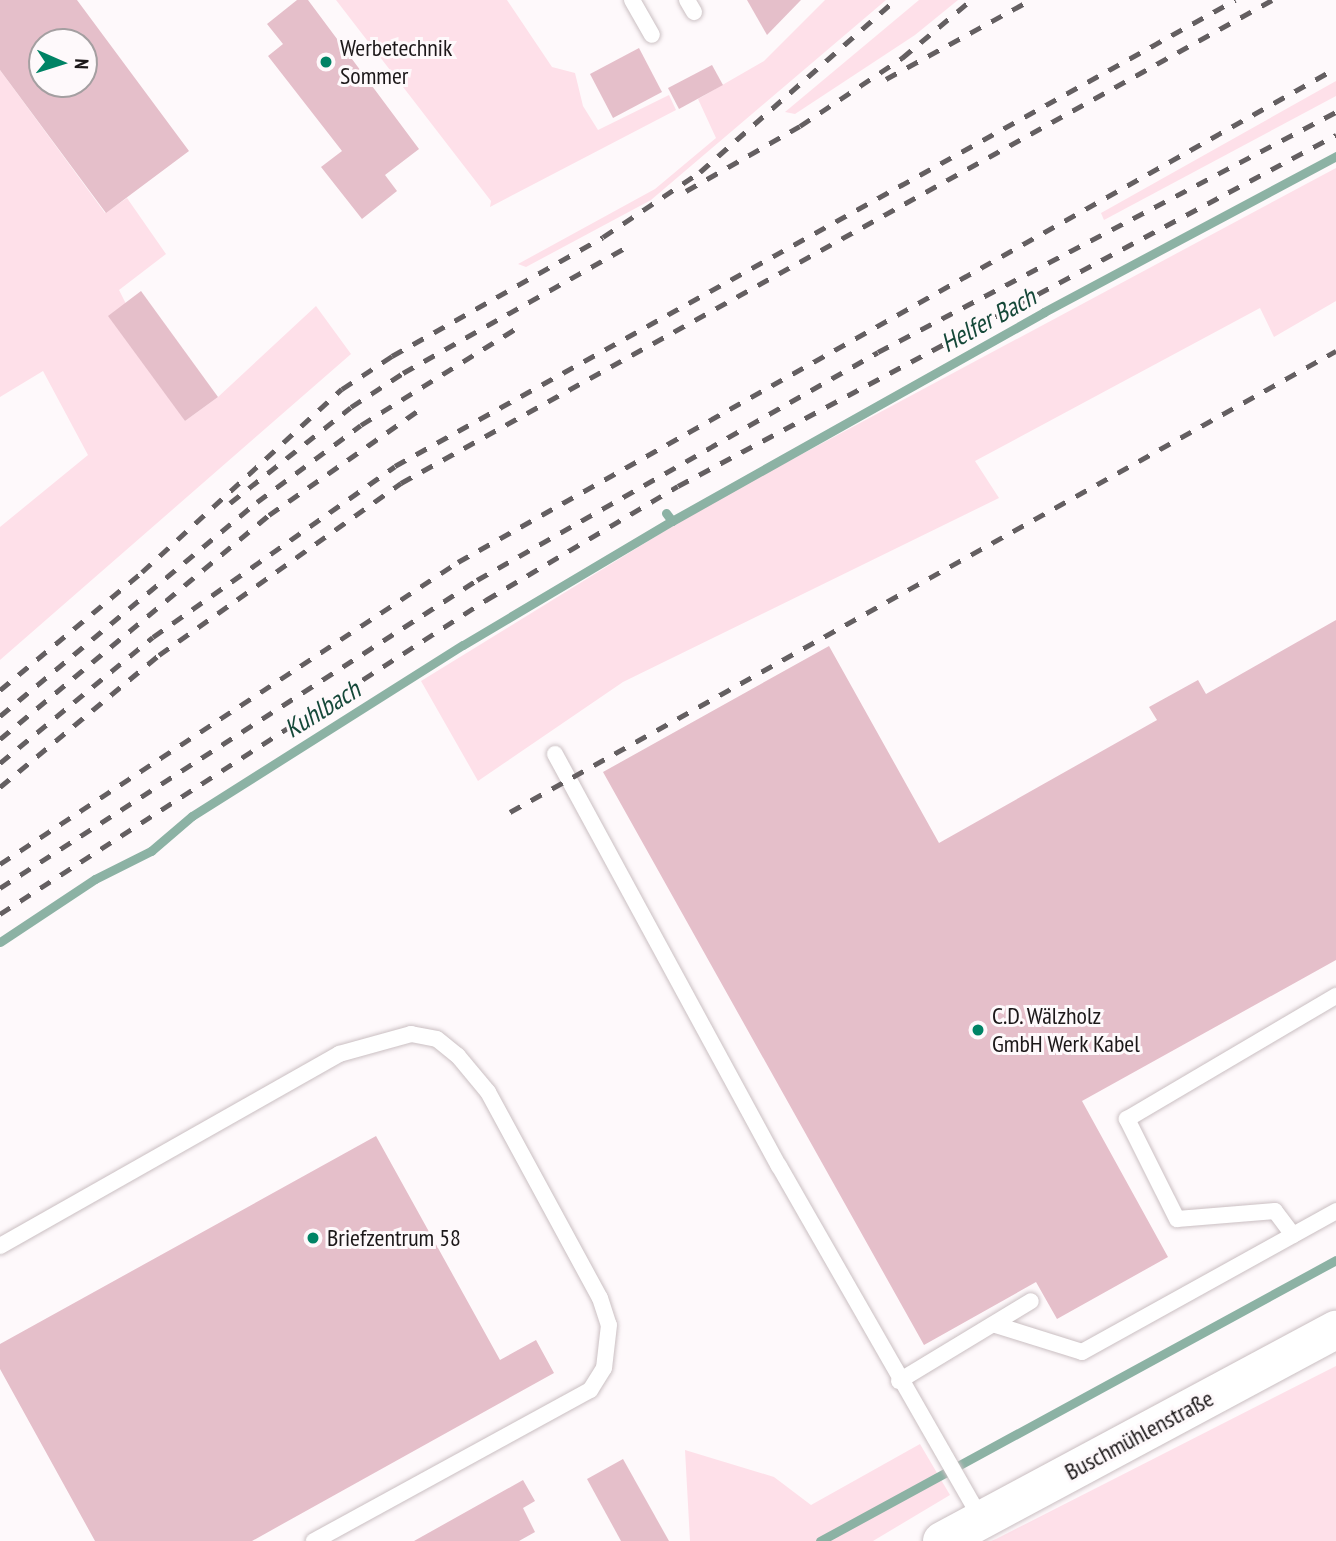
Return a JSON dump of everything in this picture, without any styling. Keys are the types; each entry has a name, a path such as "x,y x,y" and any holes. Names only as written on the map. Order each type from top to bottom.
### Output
{"street":[{"name":"Buschmühlenstraße","path":"942,1541 1336,1329"}],"lane":[{"path":"632,0 652,35"},
{"path":"555,754 899,1381 981,1520"},
{"path":"1293,1235 1275,1211 1177,1219 1127,1119 1336,996"},
{"path":"0,1246 339,1054 411,1034 437,1039 458,1056 488,1092 600,1298 609,1325 604,1368 590,1390 314,1541"},
{"path":"996,1325 1082,1352 1336,1211"},
{"path":"899,1381 996,1325 1031,1301"}],"shaded area":[{"path":"336,0 507,0 552,67 575,73 583,106 598,130 669,95 676,110 490,207 491,201"},
{"path":"825,0 886,0 651,200 526,267 518,264 655,189 716,138 698,99 764,61"},
{"path":"919,0 958,0 915,35 795,114 785,112"},
{"path":"0,70 105,213 127,198 166,254 119,290 185,421 218,397 316,306 351,354 0,660 0,527 88,455 43,371 0,397"},
{"path":"1336,81 1336,96 1104,220 1101,213"},
{"path":"1336,168 1336,301 1274,337 1260,308 975,461 999,498 623,682 478,781 421,681 705,506"},
{"path":"1336,1366 1336,1541 991,1541 996,1539"},
{"path":"920,1444 950,1495 873,1541 690,1541 685,1450 774,1477 811,1505"}],"building":[{"path":"0,0 77,0 98,28 28,28 28,98 98,98 98,28 189,151 106,213 0,70"},
{"path":"297,0 308,0 419,149 385,175 397,191 362,219 321,167 342,151 268,56 283,44 267,24"},
{"path":"747,0 801,0 767,35"},
{"path":"639,48 662,92 613,118 590,74"},
{"path":"712,65 723,85 679,109 668,88"},
{"path":"141,291 218,397 185,421 108,316"},
{"name":"C.D. Wälzholz GmbH Werk Kabel","path":"1336,620 1336,960 1082,1101 1168,1257 1057,1319 1036,1282 924,1345 603,772 829,646 939,843 1157,720 1149,707 1198,680 1206,694"},
{"name":"Briefzentrum 58","path":"376,1136 500,1360 536,1340 554,1373 252,1541 95,1541 0,1369 0,1344"},
{"path":"623,1459 669,1541 621,1541 587,1479"},
{"path":"523,1480 535,1501 523,1508 535,1532 519,1541 414,1541"}],"waterway":[{"name":"Helfer Bach","path":"666,513 672,521 1044,312 1336,156"},
{"name":"Kuhlbach","path":"0,942 95,879 151,851 192,816 463,645 672,521"},
{"path":"820,1541 1336,1260"}],"railway":[{"path":"0,690 142,572 342,389 392,356 603,237 700,172 895,0"},
{"path":"686,191 800,126 902,58 971,0"},
{"path":"886,79 1030,0"},
{"path":"0,763 153,637 395,466 1235,0"},
{"path":"0,787 159,655 401,483 1272,0"},
{"path":"0,864 458,562 1336,68"},
{"path":"0,888 477,580 878,352 1336,112"},
{"path":"0,914 486,600 678,486 1336,135"},
{"path":"230,503 351,407 403,373 625,248"},
{"path":"0,716 257,502 361,425 520,326"},
{"path":"510,812 1336,351"},
{"path":"0,739 269,515 423,407"}],"place":[{"name":"Werbetechnik Sommer","path":"326,62"},
{"name":"C.D. Wälzholz GmbH Werk Kabel","path":"978,1030"},
{"name":"Briefzentrum 58","path":"313,1238"}]}
